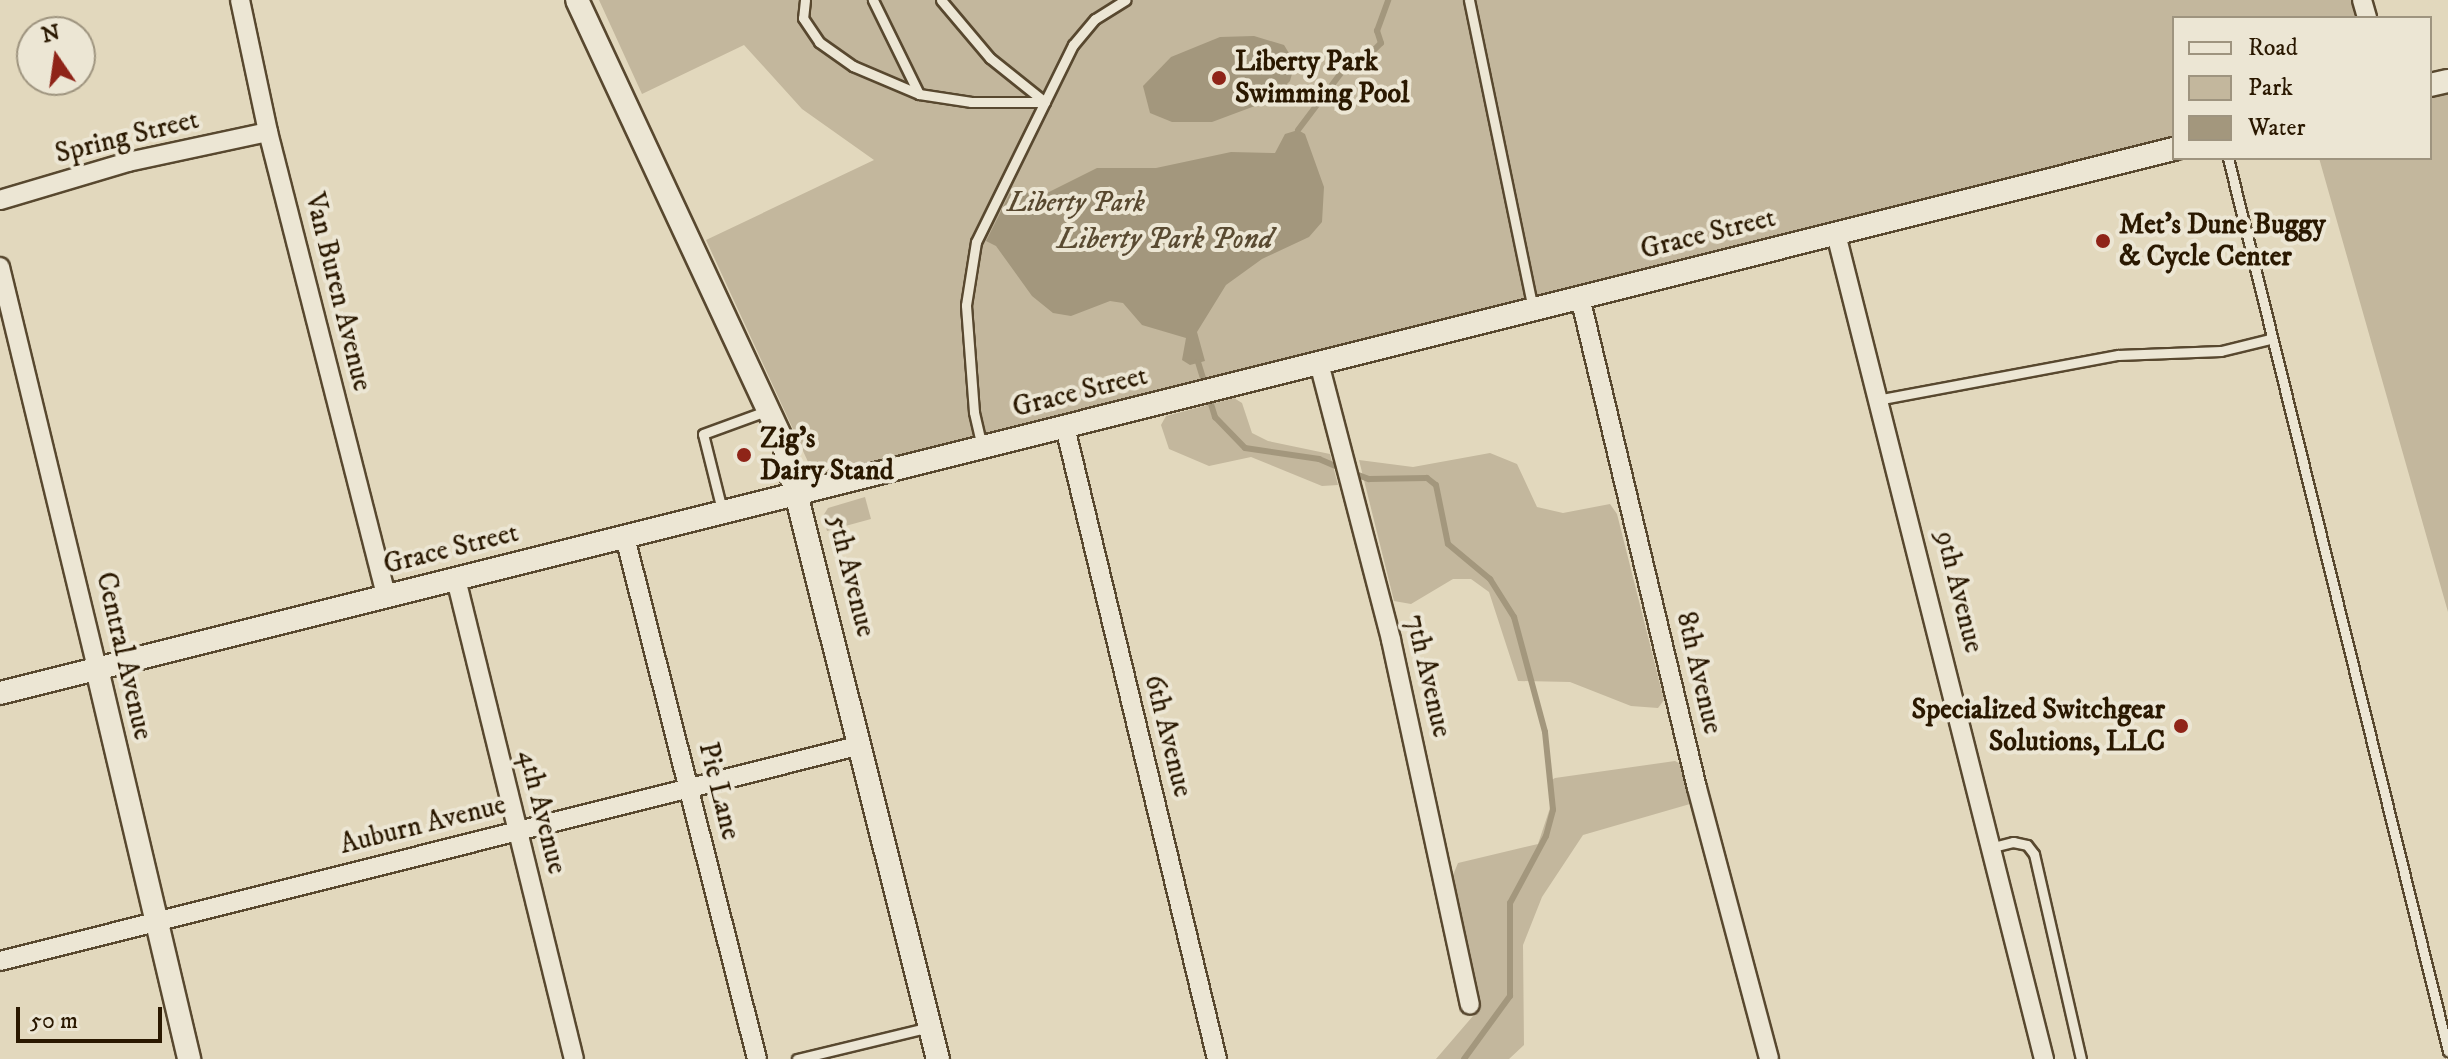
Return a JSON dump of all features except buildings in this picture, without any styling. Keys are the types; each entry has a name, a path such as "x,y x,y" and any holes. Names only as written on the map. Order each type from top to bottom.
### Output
{"street":[{"name":"Van Buren Avenue","path":"240,0 268,132 386,596"},
{"name":"5th Avenue","path":"577,0 769,410 799,493 938,1059"},
{"name":"Spring Street","path":"0,200 128,162 268,132"},
{"name":"Grace Street","path":"0,693 2172,150"},
{"name":"9th Avenue","path":"1836,234 1882,399 2044,1059"},
{"name":"Central Avenue","path":"0,267 189,1059"},
{"name":"8th Avenue","path":"1580,297 1697,788 1769,1059"},
{"name":"7th Avenue","path":"1319,363 1353,486 1470,1005"},
{"name":"6th Avenue","path":"1065,427 1217,1059"},
{"name":"Pie Lane","path":"625,537 757,1059"},
{"name":"4th Avenue","path":"456,579 574,1059"},
{"name":"Auburn Avenue","path":"0,961 861,745"}],"lane":[{"path":"805,0 803,18 819,42 853,66 919,94 971,102 1045,102"},
{"path":"873,0 919,94"},
{"path":"941,0 990,58 1045,102"},
{"path":"982,447 974,412 967,284 976,242 1084,30 1125,0"},
{"path":"1469,0 1533,309"},
{"path":"2228,160 2270,339 2448,1051"},
{"path":"1882,399 2118,355 2221,351 2270,339"},
{"path":"722,512 703,434 769,410"},
{"path":"1993,847 2013,842 2027,845 2034,854 2081,1059"},
{"path":"797,1059 930,1027"}],"green space":[{"name":"Liberty Park","path":"599,0 2351,0 2355,16 2172,16 2172,138 815,477 706,240 874,160 802,109 744,45 642,94"},
{"path":"2448,91 2448,612 2320,160 2432,160 2432,95"},
{"path":"1234,398 1242,403 1252,433 1268,441 1330,454 1338,485 1322,486 1251,457 1209,466 1169,449 1161,425 1166,416"},
{"path":"1490,453 1517,464 1537,507 1563,513 1610,504 1617,514 1664,700 1658,708 1631,706 1570,682 1518,681 1489,592 1471,579 1453,579 1411,604 1394,601 1359,460 1413,467"},
{"path":"865,497 871,519 827,531 823,516 828,508"},
{"path":"1675,761 1681,764 1690,804 1583,835 1542,897 1523,945 1524,1045 1509,1059 1436,1059 1479,1009 1453,875 1458,863 1538,844 1551,805 1550,781 1555,778"}],"water":[{"name":"Liberty Park Swimming Pool","path":"1254,36 1284,45 1295,63 1290,81 1271,100 1212,122 1172,122 1150,113 1143,86 1171,57 1220,37"},
{"name":"Liberty Park Pond","path":"1298,130 1305,134 1324,187 1322,222 1309,237 1262,259 1226,285 1197,332 1205,361 1190,365 1182,360 1186,338 1142,325 1123,303 1110,301 1071,316 1053,313 1032,296 996,246 986,241 1012,189 1041,196 1097,168 1156,168 1231,152 1275,153 1285,134"}],"waterway":[{"path":"1298,130 1353,57 1371,53 1381,43 1377,31 1388,0"},
{"path":"1198,362 1215,417 1245,448 1319,459 1343,469"},
{"path":"1353,473 1369,479 1427,478 1436,485 1448,544 1490,579 1514,617 1545,732 1553,810 1546,836 1510,903 1510,996 1464,1059"}],"place":[{"name":"Liberty Park Swimming Pool","path":"1219,78"},
{"name":"Met's Dune Buggy & Cycle Center","path":"2103,241"},
{"name":"Zig's Dairy Stand","path":"744,455"},
{"name":"Specialized Switchgear Solutions, LLC","path":"2181,726"}]}
